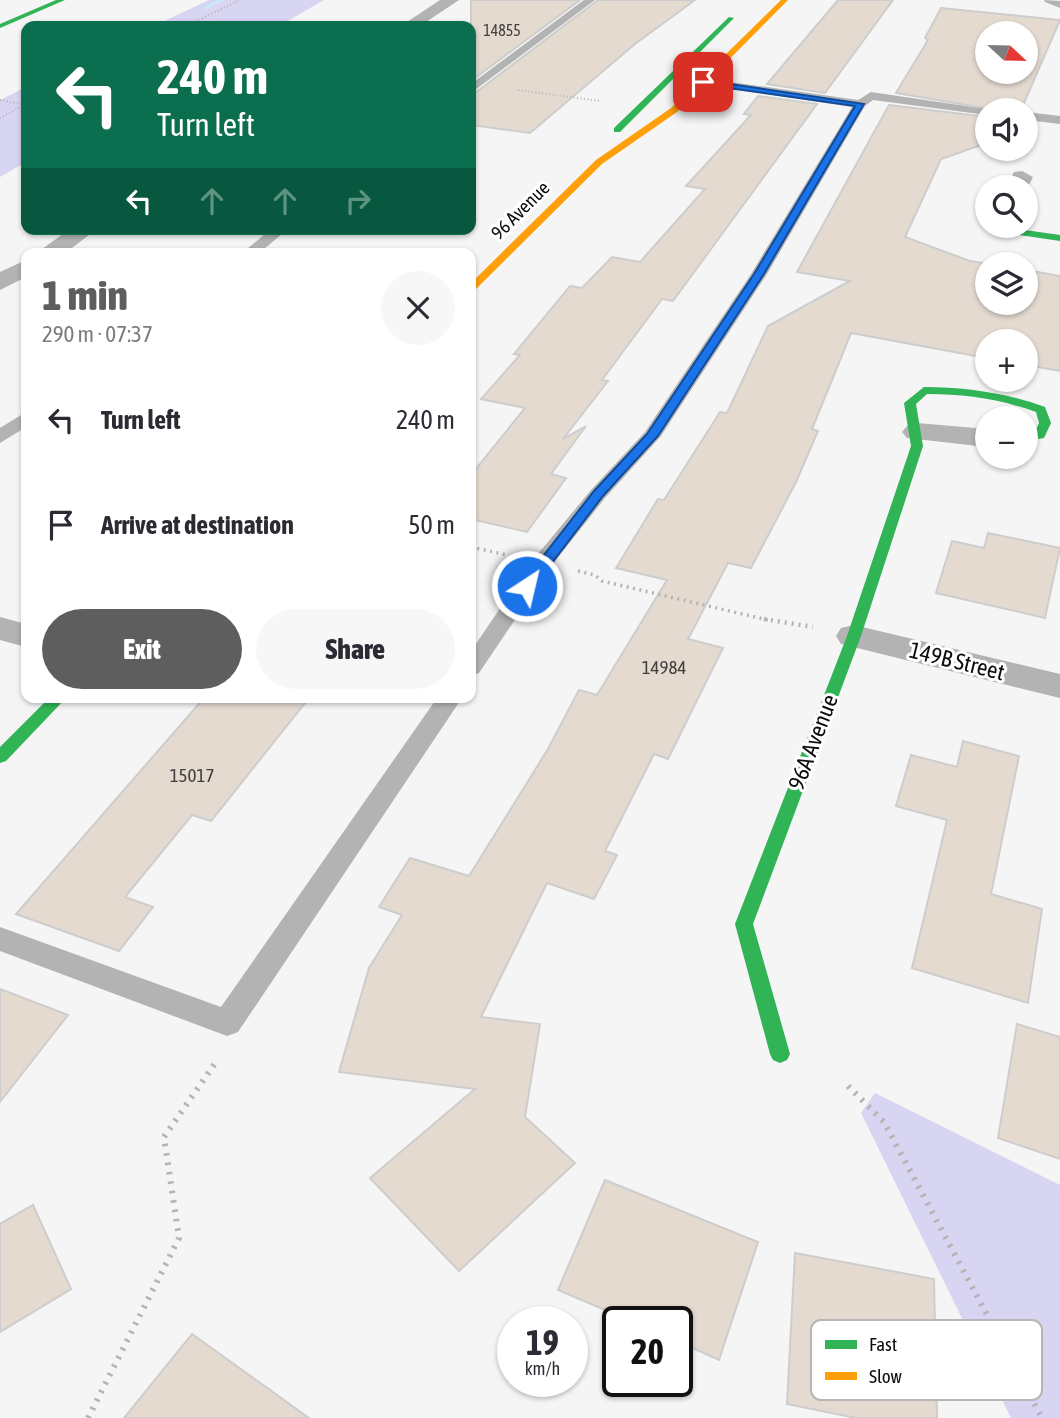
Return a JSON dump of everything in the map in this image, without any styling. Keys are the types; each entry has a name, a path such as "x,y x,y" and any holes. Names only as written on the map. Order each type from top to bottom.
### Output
{"main road":[{"path":"0,26 62,0"},
{"name":"96 Avenue","path":"476,283 599,162 674,110 785,0"},
{"name":"96 Avenue","path":"599,162 623,121 741,9"},
{"path":"1038,235 1060,238"},
{"name":"96A Avenue","path":"780,1054 744,924 854,636 918,446 917,432 909,416 910,403 924,390 949,389 1017,400 1031,406"},
{"name":"96A Avenue","path":"1038,409 1041,410 1045,424 1038,435"},
{"path":"0,757 53,703"}],"street":[{"path":"417,21 451,0"},
{"path":"56,248 77,235"},
{"path":"0,283 21,270"},
{"path":"917,432 975,437"},
{"path":"0,628 21,634"},
{"name":"149B Street","path":"854,636 1060,686"}],"lane":[{"path":"476,85 590,0"},
{"path":"1049,0 1060,5"},
{"path":"703,82 860,104"},
{"path":"476,661 541,565 598,494 652,436 759,274 860,104 870,96 975,109"},
{"path":"1038,117 1060,120"},
{"path":"256,248 273,235"},
{"path":"0,437 21,422"},
{"path":"0,939 227,1023 447,703"}],"path":[{"path":"196,21 240,0"},
{"path":"476,87 604,102"},
{"path":"0,100 21,104"},
{"path":"0,118 21,108"},
{"path":"476,548 515,557"},
{"path":"566,572 595,575 601,581 798,627 818,627"},
{"path":"88,1418 179,1238 164,1137 222,1054"},
{"path":"848,1086 884,1122 990,1320"},
{"path":"1032,1400 1042,1418"}],"shaded area":[{"path":"209,0 324,0 288,21 165,21"},
{"path":"21,90 21,165 0,177 0,100"},
{"path":"875,1093 1060,1185 1060,1418 1011,1418 1002,1400 1042,1400 1042,1320 963,1320 861,1113"}],"building":[{"path":"471,0 580,0 476,77 476,21 471,21"},
{"path":"598,0 695,0 635,44 530,133 476,126 476,92"},
{"path":"838,0 893,0 825,93 767,84"},
{"path":"941,8 1060,20 1038,71 1038,21 975,21 975,84 1032,84 1026,98 975,98 975,106 896,93 928,40 925,38"},
{"path":"758,96 817,104 673,301 662,299 602,380 608,381 563,439 586,426 551,474 566,478 527,532 476,520 476,469 525,408 481,399 520,355 514,354 570,286 582,288 612,257 640,262 705,189 686,186 751,115 744,114"},
{"path":"889,105 975,116 975,147 941,159 905,237 975,262 975,315 1038,315 1038,272 1060,276 1060,371 1038,367 1038,329 975,329 975,356 851,333 812,429 818,431 796,482 751,568 728,563 688,639 723,648 668,759 654,754 605,851 617,855 594,899 547,883 481,1017 540,1024 525,1117 575,1163 459,1271 370,1178 475,1089 339,1072 369,968 402,915 379,907 410,858 469,876 548,749 579,690 597,695 667,580 616,568 658,499 664,500 720,412 727,413 768,326 850,281 797,272"},
{"path":"988,533 1060,548 1045,618 936,593 952,541 984,548"},
{"path":"200,703 305,703 211,821 192,815 125,897 153,907 119,951 16,914"},
{"path":"963,741 1019,756 991,894 1042,909 1028,1003 912,968 947,820 896,806 911,755 957,767"},
{"path":"0,989 68,1015 0,1102"},
{"path":"1017,1024 1060,1037 1060,1159 998,1138"},
{"path":"605,1180 758,1242 719,1360 693,1348 693,1306 602,1306 602,1309 558,1290"},
{"path":"33,1205 71,1289 0,1332 0,1224"},
{"path":"795,1253 934,1279 935,1320 811,1320 811,1400 937,1400 937,1418 856,1418 787,1404"},
{"path":"192,1334 309,1418 124,1418"}],"waterway":[{"path":"205,8 222,0"}],"traffic: fast":[{"path":"0,26 62,0"},
{"path":"617,130 731,18"},
{"path":"1038,235 1060,238"},
{"path":"780,1054 744,924 854,636 917,446 910,403 924,390 969,392 1028,406"},
{"path":"1038,409 1041,410 1045,423 1038,435"},
{"path":"0,757 53,703"}],"traffic: slow":[{"path":"476,283 599,162 674,110 785,0"}],"route":[{"path":"527,586 598,494 652,436 759,274 860,104 703,82"}]}
